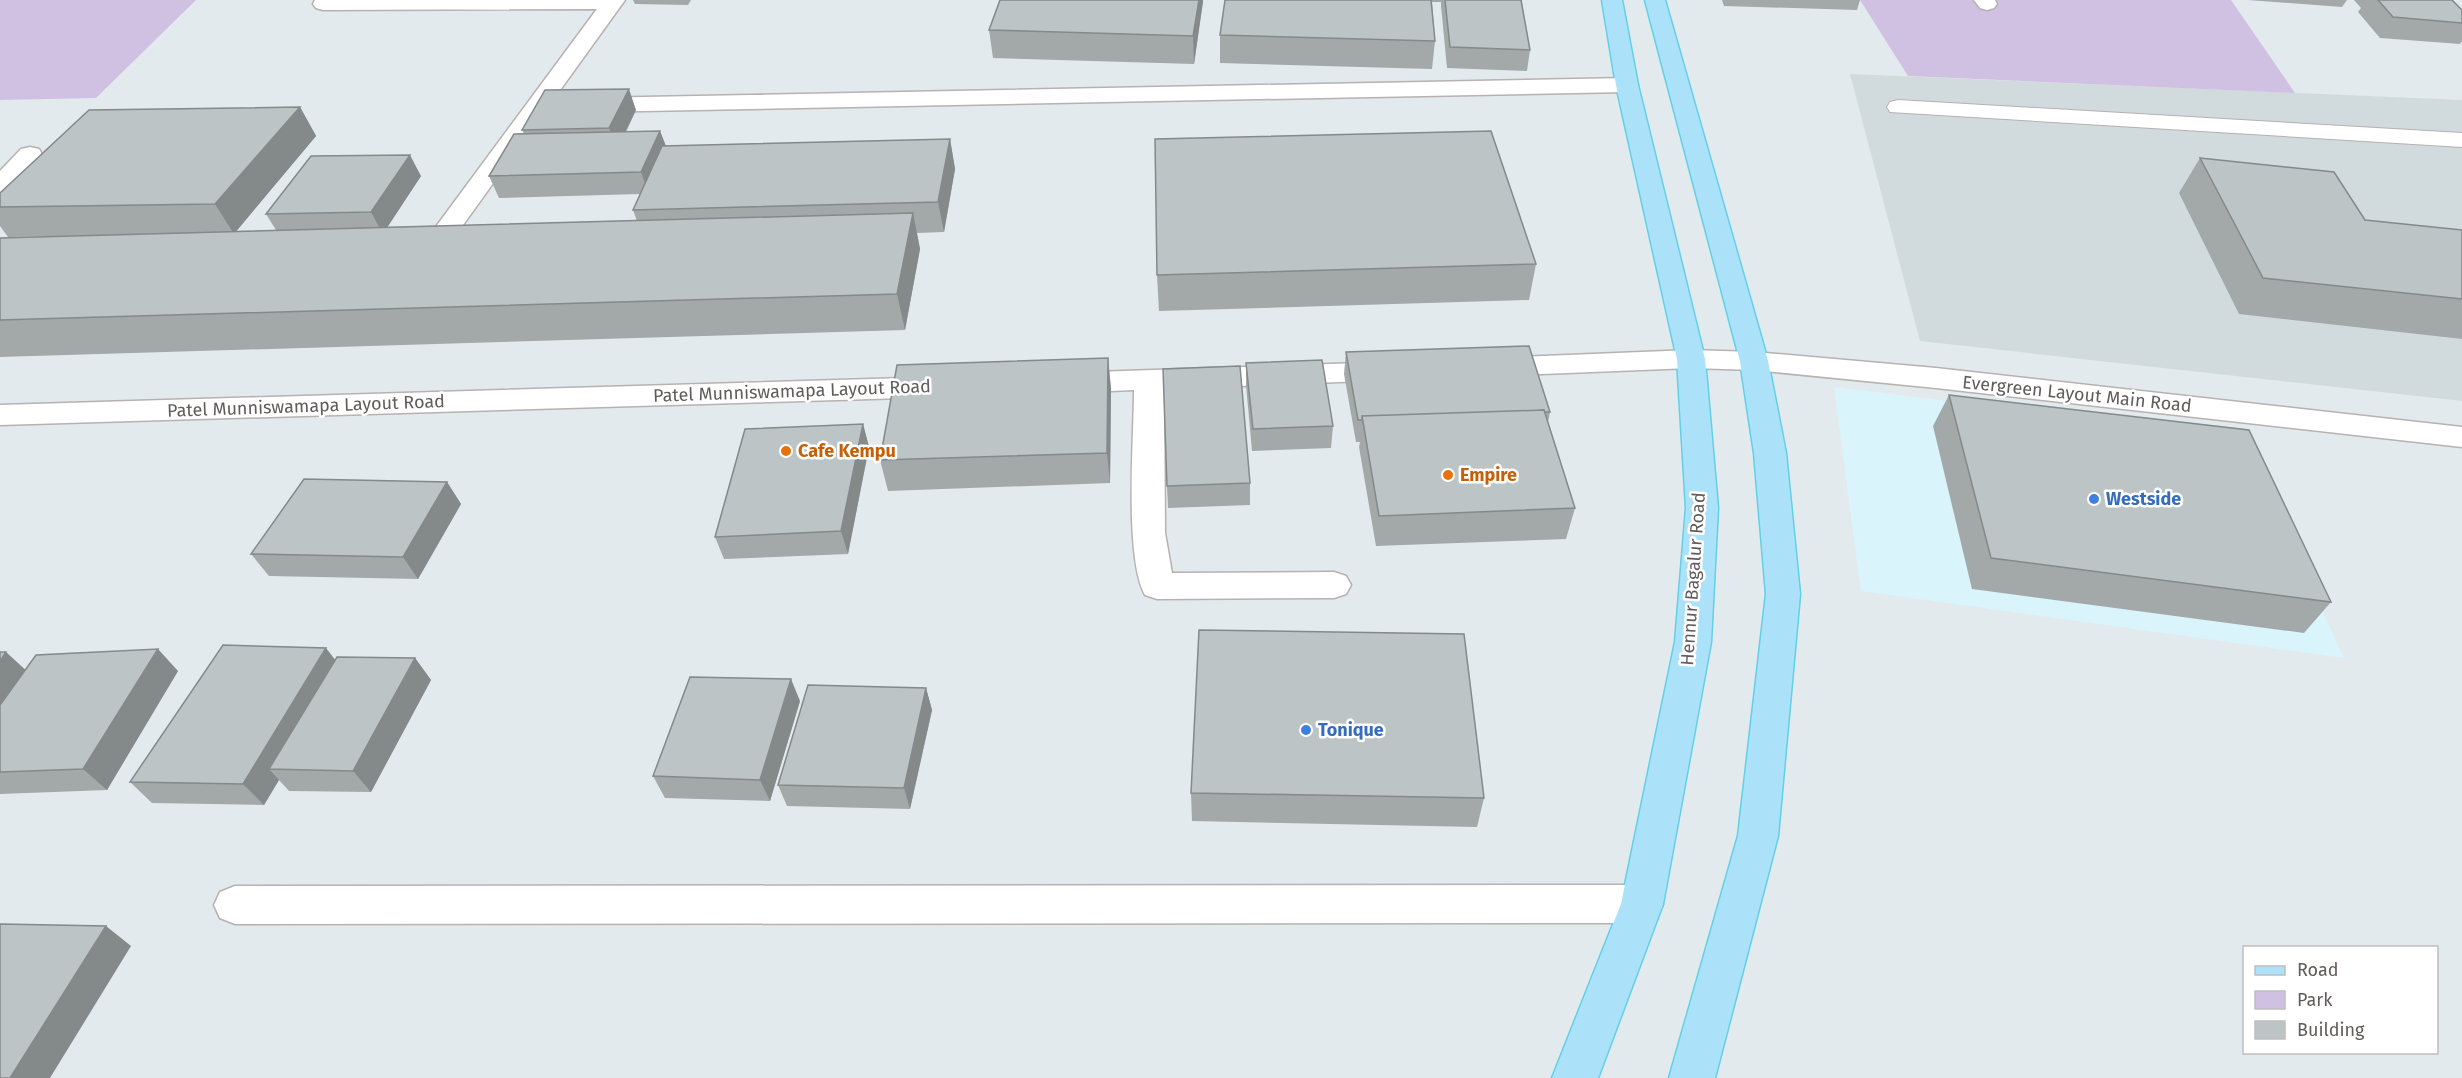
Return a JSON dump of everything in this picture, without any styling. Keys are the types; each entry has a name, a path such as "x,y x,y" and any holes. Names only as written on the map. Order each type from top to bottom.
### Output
{"main road":[{"name":"Hennur Bagalur Road","path":"1575,1078 1642,904 1693,642 1702,508 1691,359 1627,85 1612,0"},
{"path":"1655,0 1754,361 1770,453 1783,594 1758,836 1692,1078"}],"street":[{"path":"323,4 614,1"},
{"path":"431,251 614,1"},
{"path":"537,106 1627,85"},
{"path":"0,185 30,154"},
{"path":"1467,368 1691,359"},
{"name":"Evergreen Layout Main Road","path":"1691,359 1754,361 1936,378 2462,436"},
{"path":"1035,384 1420,370"},
{"path":"1149,380 1149,533 1157,586 1334,585"},
{"name":"Patel Munniswamapa Layout Road","path":"0,416 963,386"},
{"path":"235,905 1642,904"}],"lane":[{"path":"1898,107 2462,140"}],"shaded area":[{"path":"1850,74 2462,100 2462,401 1920,341"},
{"path":"1834,387 2241,437 2344,658 1861,591"}],"green space":[{"path":"0,0 196,0 96,98 0,100"},
{"path":"1860,0 2231,0 2295,93 1908,76"}],"building":[{"path":"1000,0 1199,0 1193,36 989,30"},
{"path":"1225,0 1431,0 1435,41 1220,35"},
{"path":"1445,0 1521,0 1530,50 1450,47"},
{"path":"2378,0 2452,0 2462,10 2462,23 2393,17"},
{"path":"629,89 609,128 522,130 545,90"},
{"path":"300,107 215,204 0,207 0,193 89,110"},
{"path":"660,131 641,172 489,176 514,134"},
{"path":"1491,131 1536,264 1157,275 1155,139"},
{"path":"950,139 938,202 633,210 662,146"},
{"path":"410,155 371,212 266,214 311,156"},
{"path":"2200,158 2334,172 2365,220 2462,230 2462,299 2263,278"},
{"path":"913,213 897,294 0,320 0,238"},
{"path":"1529,346 1550,412 1544,410 1362,416 1362,420 1358,420 1346,352"},
{"path":"1108,358 1107,453 880,460 897,365"},
{"path":"1322,360 1333,426 1253,429 1246,363"},
{"path":"1240,366 1250,483 1167,486 1163,369"},
{"path":"1949,395 2249,430 2331,602 1991,558"},
{"path":"1544,410 1575,508 1379,516 1362,416"},
{"path":"863,424 841,531 715,537 745,429"},
{"path":"304,479 447,482 403,557 251,554"},
{"path":"1199,630 1464,634 1484,798 1191,793"},
{"path":"223,645 326,648 243,784 130,782"},
{"path":"158,649 83,769 0,772 0,705 36,655"},
{"path":"0,652 6,652 0,661"},
{"path":"337,657 415,658 353,771 269,769"},
{"path":"690,677 791,679 760,780 653,776"},
{"path":"808,685 926,688 904,788 778,785"},
{"path":"0,924 106,926 10,1078 0,1078"}],"place":[{"name":"Cafe Kempu","path":"786,451"},
{"name":"Empire","path":"1448,475"},
{"name":"Westside","path":"2094,499"},
{"name":"Tonique","path":"1306,730"}]}
